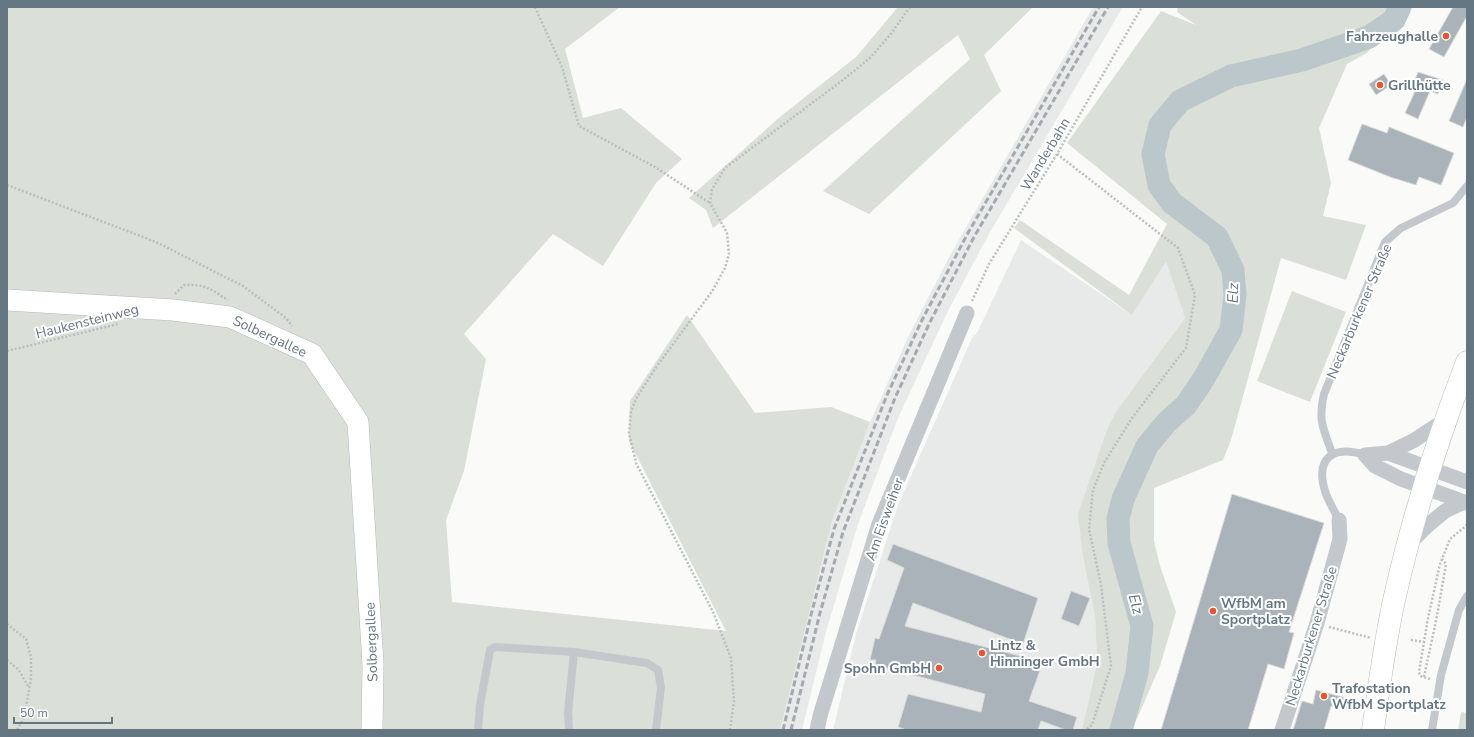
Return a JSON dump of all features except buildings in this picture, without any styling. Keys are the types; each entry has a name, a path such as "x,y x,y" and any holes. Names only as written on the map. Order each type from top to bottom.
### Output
{"main road":[{"path":"1373,730 1395,596 1407,547 1445,420 1467,362"}],"street":[{"name":"Solbergallee","path":"7,300 172,310 230,317 312,354 358,422 373,664 372,730"},
{"name":"Am Eisweiher","path":"817,730 879,524 966,313"},
{"path":"1365,455 1388,453 1413,441 1445,420"},
{"path":"1388,453 1465,503"},
{"path":"1365,455 1375,466 1400,478 1427,477 1467,482"},
{"path":"1407,547 1427,526 1445,511 1465,503"},
{"name":"Neckarburkener Straße","path":"1282,730 1317,623 1334,562 1340,538 1339,520"}],"lane":[{"name":"Neckarburkener Straße","path":"1339,520 1325,491 1322,474 1324,463 1332,453 1321,424 1321,409 1324,394 1385,242 1401,228 1453,203 1467,186"},
{"path":"1332,453 1346,451 1365,455"},
{"path":"1432,730 1441,675 1459,610 1467,596"},
{"path":"478,730 480,705 490,650 495,647 574,652 647,663 658,670 661,688 656,730"},
{"path":"569,730 568,713 574,652"}],"path":[{"path":"535,7 562,67 579,126 655,167 710,203 727,233 729,254 725,268 713,290 657,366 637,397 631,411 629,433 636,463 713,612 731,658 734,701 730,730"},
{"path":"710,203 712,189 725,168 854,71 871,56 890,35 910,7"},
{"name":"Wanderbahn","path":"966,313 989,264 1057,154 1142,7"},
{"path":"1057,154 1178,248 1195,295 1186,348 1132,418 1104,464 1093,490 1089,529 1101,585 1111,666 1092,724 1086,730"},
{"path":"7,186 163,245 243,286 286,318 295,330"},
{"name":"Haukensteinweg","path":"7,352 121,323"},
{"path":"1420,676 1419,672 1428,618 1442,558 1450,539 1467,525"},
{"path":"1424,677 1446,564 1442,558"},
{"path":"7,624 26,639 31,657 29,689 24,718 18,730"},
{"path":"1339,630 1373,639"},
{"path":"1411,640 1424,642"},
{"path":"7,660 19,670 29,689"},
{"path":"21,723 21,730"}],"shaded area":[{"path":"7,7 620,7 565,49 583,118 621,108 682,159 656,183 603,266 553,234 464,334 486,359 464,471 446,520 452,602 726,631 629,441 630,401 687,315 755,413 831,407 870,422 832,521 780,730 7,730"},
{"path":"898,7 1033,7 984,55 1001,91 869,214 823,191 970,59 958,35 713,228 706,210 689,198 781,116 856,57"},
{"path":"1093,7 1123,7 989,234 948,311 898,418 858,524 826,632 802,730 780,730 832,521 860,445 908,337 948,259"},
{"path":"1178,7 1403,7 1367,53 1347,64 1319,128 1331,183 1323,216 1366,225 1346,280 1281,258 1231,440 1223,460 1154,488 1154,541 1160,566 1176,612 1160,666 1132,730 1082,730 1097,663 1095,615 1083,556 1078,514 1107,430 1117,410 1185,318 1166,262 1132,315 1014,228 1020,220 1129,295 1167,224 1067,143 1161,11 1196,25 1177,12"},
{"path":"1021,240 1132,315 1166,262 1185,318 1117,410 1095,615 1097,663 1082,730 833,730 856,634 898,505 972,338 978,331"},
{"path":"1292,291 1346,312 1310,402 1257,381"},
{"path":"1461,712 1467,713 1467,730 1458,730"}],"waterway":[{"name":"Elz","path":"1121,730 1137,673 1142,626 1119,543 1118,519 1123,499 1147,446 1167,422 1186,405 1203,380 1231,330 1235,295 1233,270 1217,237 1172,203 1159,185 1153,154 1160,125 1180,101 1231,76 1302,60 1369,37 1394,20 1400,7"}],"railway":[{"path":"783,730 834,529 887,395 922,320 968,233 1099,7"},
{"path":"791,730 820,613 843,532 895,398 929,324 974,237 1108,7"}],"place":[{"name":"Fahrzeughalle","path":"1446,36"},
{"name":"Grillhütte","path":"1380,85"},
{"name":"WfbM am Sportplatz","path":"1213,611"},
{"name":"Lintz & Hinninger GmbH","path":"982,653"},
{"name":"Spohn GmbH","path":"939,668"},
{"name":"Trafostation WfbM Sportplatz","path":"1324,696"}]}
